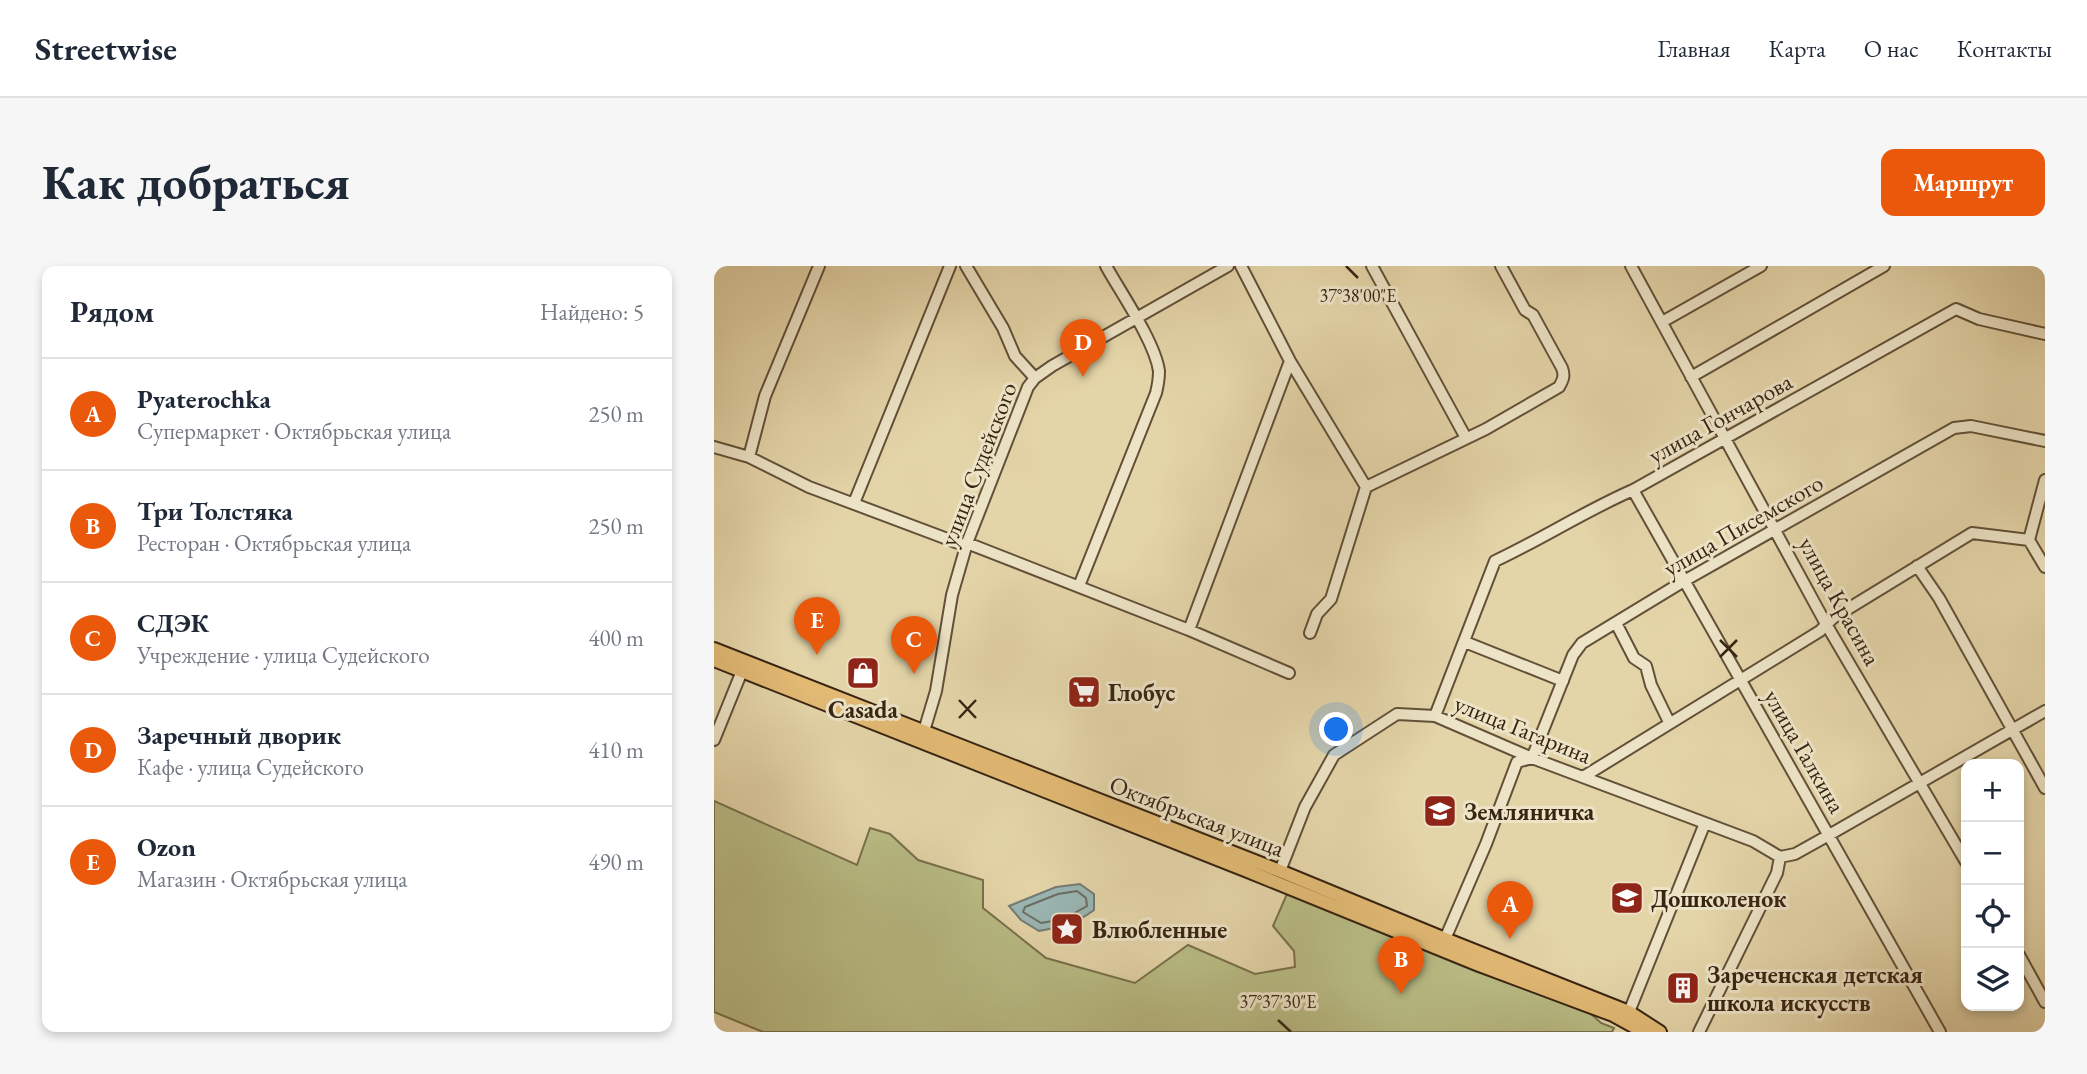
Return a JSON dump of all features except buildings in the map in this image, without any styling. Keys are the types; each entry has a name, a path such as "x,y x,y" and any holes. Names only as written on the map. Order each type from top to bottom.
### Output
{"main road":[{"name":"Октябрьская улица","path":"714,649 744,666 1479,965 1627,1016 1644,1032"},
{"name":"Октябрьская улица","path":"714,660 744,666"},
{"name":"Октябрьская улица","path":"923,737 1280,871 1660,1032"}],"street":[{"path":"749,457 765,396 819,266"},
{"path":"855,503 950,266"},
{"path":"966,266 1003,328 1015,356 1035,378"},
{"path":"1079,586 1159,380 1150,343 1106,266"},
{"name":"улица Судейского","path":"923,737 936,691 952,595 967,544 1018,410 1035,378 1135,317 1228,266"},
{"path":"1241,266 1290,360 1366,487"},
{"path":"1371,266 1466,438"},
{"path":"1310,633 1317,614 1331,599 1366,487 1486,429 1559,387 1564,375 1533,315 1525,310 1501,266"},
{"name":"улица Красина","path":"1631,266 1826,624 1961,853"},
{"path":"1662,322 1761,266"},
{"path":"1691,376 1884,266"},
{"name":"улица Гончарова","path":"1435,716 1495,561 1543,539 1592,509 1633,490 1956,309 1979,319 2045,334"},
{"path":"1189,630 1290,360"},
{"name":"улица Писемского","path":"1532,758 1573,655 1582,643 1684,581 1954,428 1970,426 2045,440"},
{"path":"714,447 749,457 809,488 1079,586 1289,673"},
{"path":"2045,480 2029,540 2045,568"},
{"name":"улица Галкина","path":"1633,490 1940,1032"},
{"path":"1583,777 1820,631 1826,624 1972,533 2029,540"},
{"path":"1917,566 1939,598 2045,788"},
{"path":"1616,623 1634,658 1646,666 1651,685 1669,722"},
{"path":"1465,642 1563,681"},
{"path":"714,740 744,666"},
{"path":"1699,1032 1777,873 1780,857 1794,854 1829,835 2045,711"},
{"name":"улица Гагарина","path":"1280,871 1305,807 1334,755 1397,714 1435,716 1532,758 1753,841 1780,857"},
{"path":"1445,939 1486,844 1517,762 1532,758"},
{"path":"1627,1016 1705,823"},
{"path":"2024,964 2045,1002"}],"green space":[{"path":"714,801 857,865 870,828 890,834 918,860 983,880 983,908 1046,958 1135,983 1188,945 1255,974 1295,967 1294,951 1273,926 1290,887 1476,970 1590,1013 1601,1023 1614,1028 1612,1032 763,1032 714,1012"}],"water":[{"path":"1080,884 1094,894 1094,910 1062,926 1039,931 1021,920 1009,906 1056,887"}],"place":[{"name":"Заречный дворик","path":"1083,377"},
{"name":"Ozon","path":"817,655"},
{"name":"Casada","path":"863,673"},
{"name":"СДЭК","path":"914,674"},
{"name":"Глобус","path":"1084,692"},
{"name":"Земляничка","path":"1440,811"},
{"name":"Дошколенок","path":"1627,898"},
{"name":"Влюбленные","path":"1067,929"},
{"name":"Pyaterochka","path":"1510,939"},
{"name":"Зареченская детская школа искусств","path":"1683,988"},
{"name":"Три Толстяка","path":"1401,994"}]}
